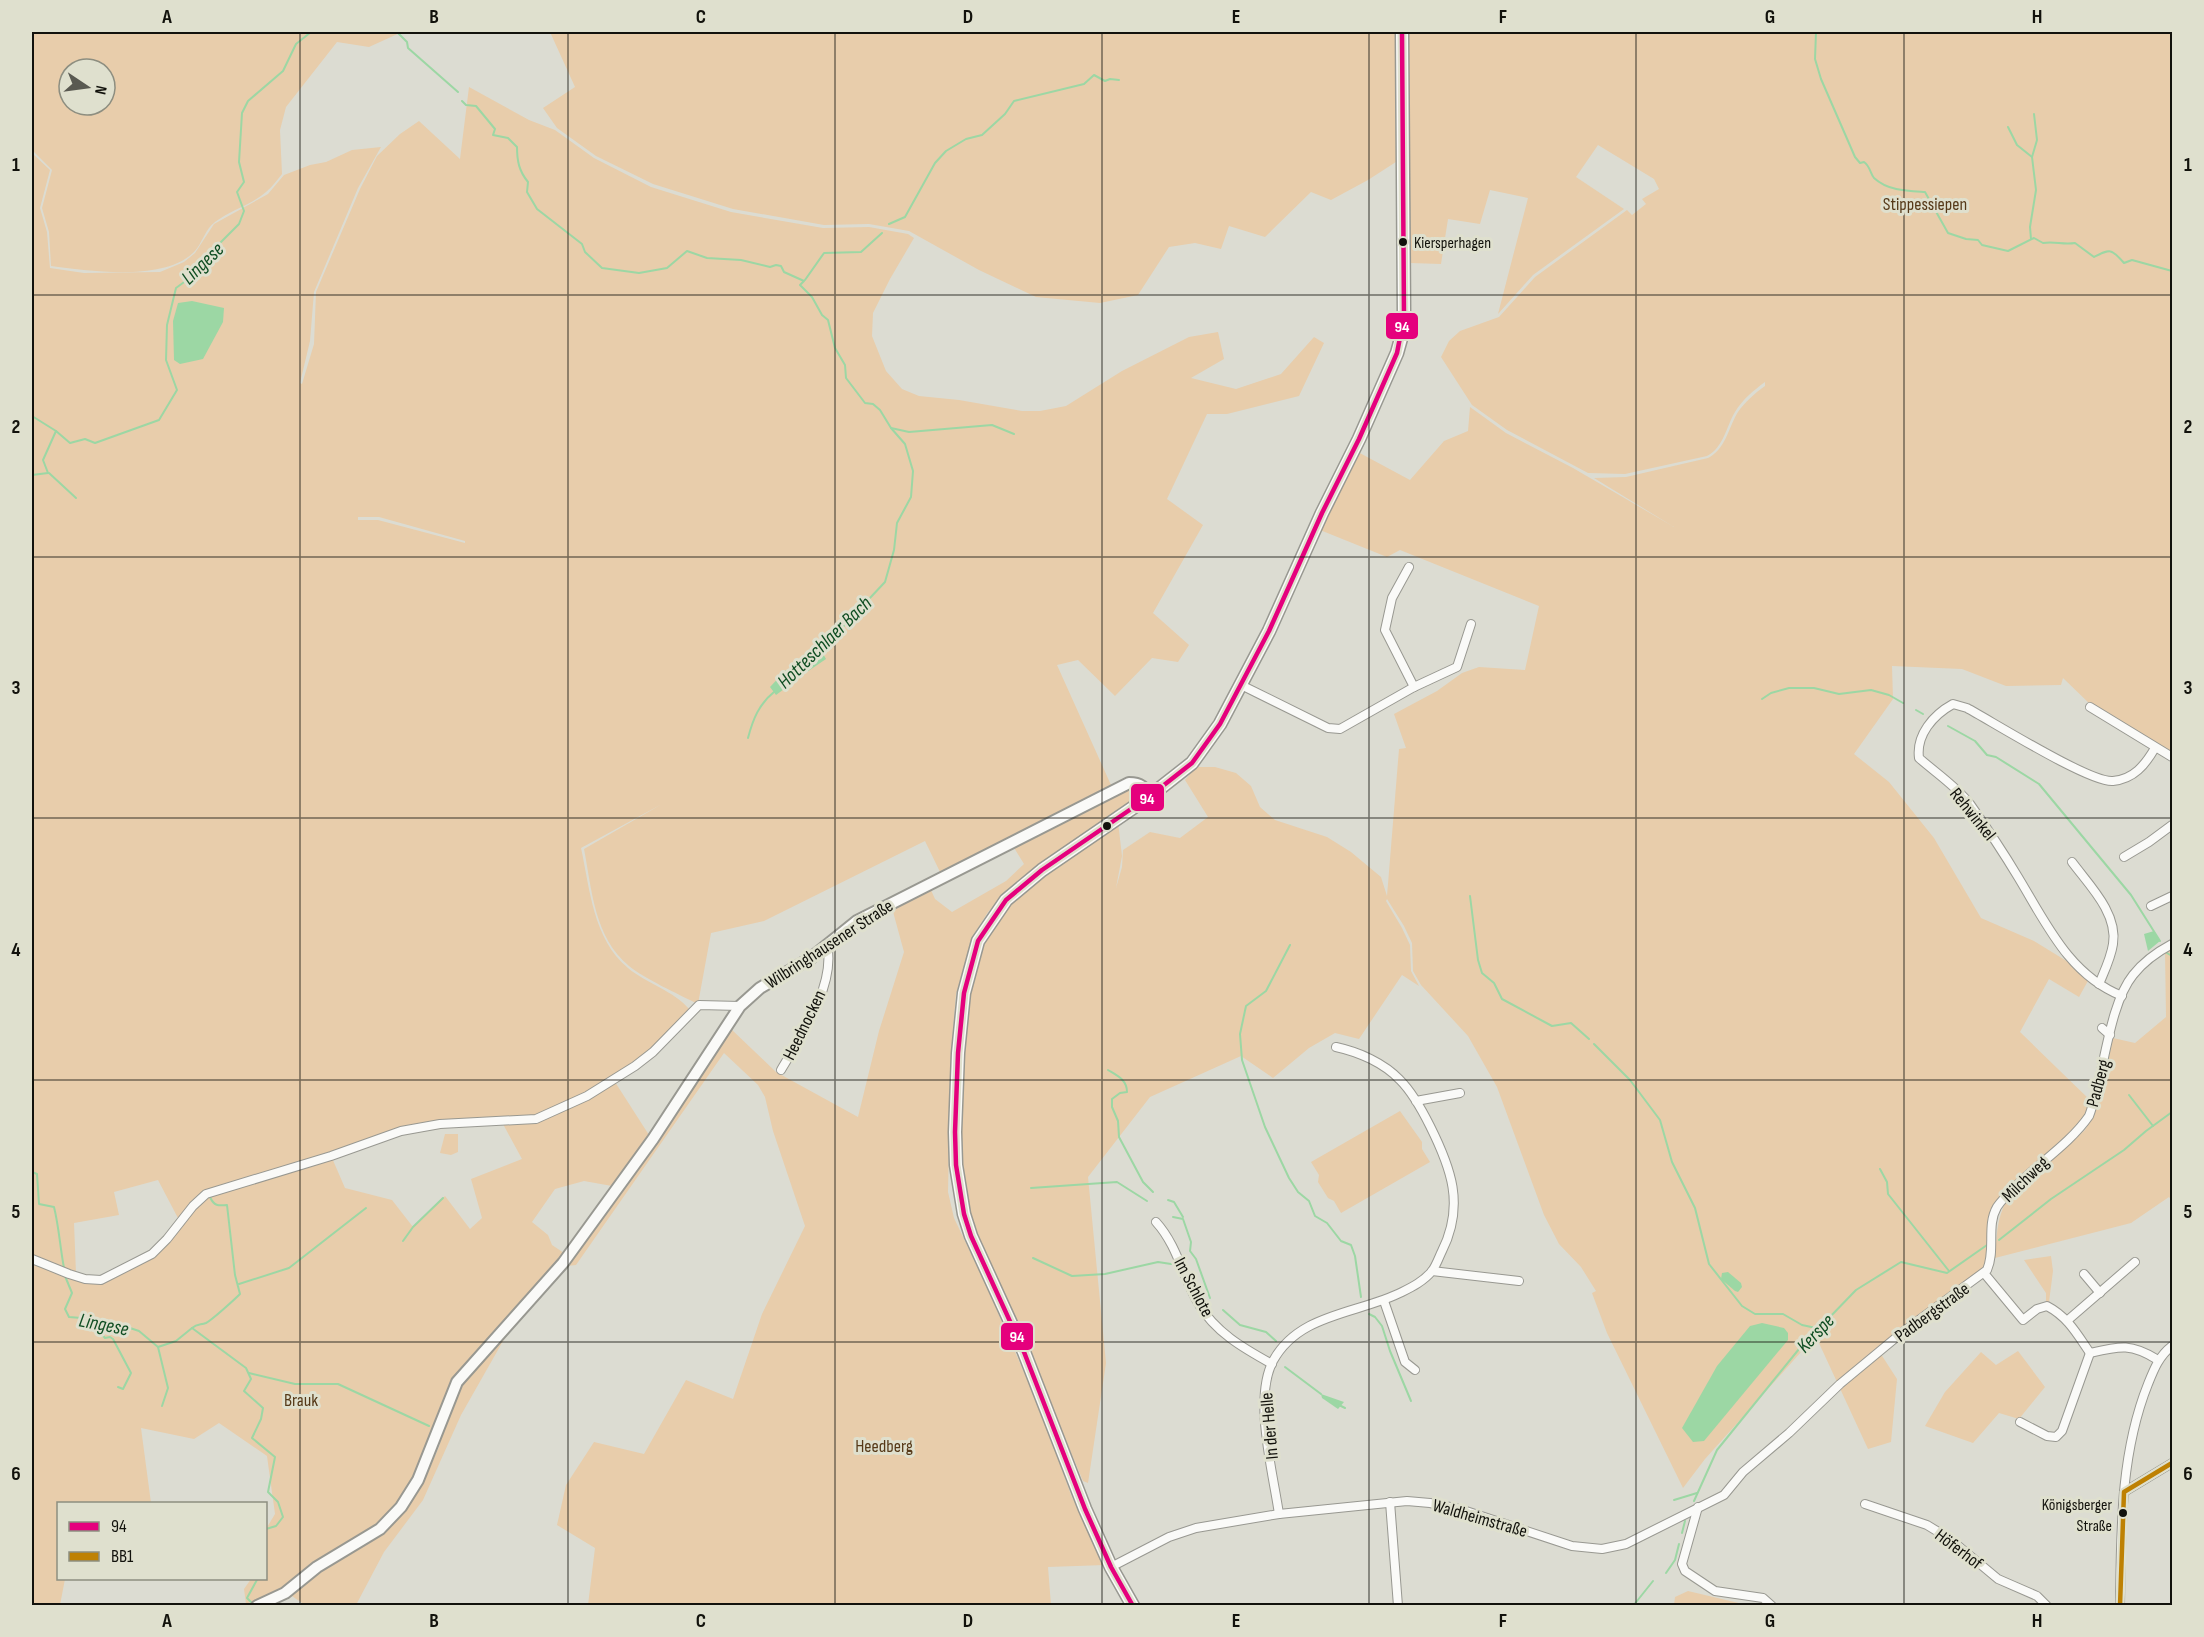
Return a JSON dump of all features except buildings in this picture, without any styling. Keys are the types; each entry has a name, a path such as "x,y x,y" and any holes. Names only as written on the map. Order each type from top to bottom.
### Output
{"main road":[{"path":"1133,1605 1112,1568 1085,1509 1024,1352 971,1236 964,1214 956,1165 957,1053 964,993 978,941 1006,900 1042,870 1150,796 1192,763 1220,724 1269,631 1322,513 1359,439 1397,353 1402,335 1405,302 1405,241 1402,32"}],"street":[{"path":"1408,567 1392,598 1385,630 1414,687"},
{"path":"1241,685 1328,728 1340,729 1414,687 1456,667 1471,624"},
{"name":"Rehwinkel","path":"2122,996 2099,984 2077,967 2056,941 1995,840 1959,791 1919,758 1917,746 1931,722 1942,710 1953,704 1967,708 2079,770 2111,781 2130,777 2138,771 2155,748"},
{"path":"2090,707 2172,757"},
{"name":"Wilbringhausener Straße","path":"257,1605 285,1593 318,1567 380,1529 401,1507 418,1480 457,1382 563,1263 653,1139 740,1006 760,988 811,958 857,921 1129,783 1138,783 1143,786 1150,796"},
{"path":"2124,857 2149,843 2172,825"},
{"path":"2072,862 2104,905 2111,922 2113,944 2099,984"},
{"path":"2151,906 2172,896"},
{"name":"Padberg","path":"2080,1129 2093,1105 2110,1035 2122,996 2131,977 2141,965 2172,944"},
{"name":"Heednocken","path":"781,1070 810,1020 824,986 830,958 827,945"},
{"path":"32,1259 85,1279 101,1280 152,1254 206,1194 331,1156 401,1131 440,1124 536,1119 587,1096 635,1066 653,1052 699,1005 740,1006"},
{"name":"Padberg","path":"2102,1028 2110,1035"},
{"path":"1336,1047 1366,1056 1400,1078 1416,1101 1447,1160 1453,1184 1453,1211 1450,1231 1432,1272 1519,1281"},
{"path":"1416,1101 1460,1093"},
{"name":"Milchweg","path":"1984,1274 1992,1259 1992,1227 1996,1209 2012,1190 2080,1129"},
{"name":"Im Schlote","path":"1156,1222 1167,1233 1198,1302 1209,1318 1222,1333 1249,1352 1272,1364"},
{"path":"2068,1320 2135,1262"},
{"name":"In der Helle","path":"1279,1514 1265,1419 1264,1388 1272,1364 1284,1345 1296,1334 1328,1317 1384,1301 1414,1286 1432,1272"},
{"path":"1984,1274 2023,1320 2037,1309 2047,1306 2060,1313 2068,1320 2090,1353"},
{"name":"Padbergstraße","path":"1733,1486 1743,1472 1880,1350 1984,1274"},
{"path":"2084,1274 2100,1293"},
{"path":"1384,1301 1405,1362 1414,1370"},
{"path":"2090,1353 2118,1346 2129,1346 2158,1360"},
{"path":"2120,1605 2124,1492 2133,1430 2140,1405 2158,1360 2172,1346"},
{"path":"2020,1422 2047,1436 2056,1437 2062,1431 2090,1353"},
{"path":"2124,1492 2172,1463"},
{"name":"Waldheimstraße","path":"1112,1568 1182,1532 1216,1523 1390,1502 1416,1501 1445,1506 1566,1544 1597,1549 1617,1547 1635,1541 1724,1495 1733,1486"},
{"path":"1390,1502 1398,1605"},
{"name":"Höferhof","path":"1865,1504 1927,1525 1950,1539 1998,1579 2037,1596 2047,1605"},
{"path":"1698,1507 1682,1564 1685,1571 1715,1591 1763,1599 1772,1605"}],"green space":[{"path":"32,32 402,32 369,47 337,42 286,107 280,130 282,174 260,197 212,225 194,252 181,261 164,268 105,272 51,266 49,232 42,208 52,170 32,150"},
{"path":"550,32 1397,32 1399,160 1331,200 1311,192 1265,237 1229,226 1221,249 1195,243 1169,247 1138,295 1100,303 1036,297 979,270 909,231 869,224 824,225 733,209 653,184 596,156 557,128 543,108 575,87"},
{"name":"Stippessiepen","path":"1407,32 2172,32 2172,754 2092,706 2063,678 2061,685 2006,686 1962,669 1892,666 1893,699 1854,754 1889,782 1934,838 1981,918 2034,941 2073,965 2089,979 2079,997 2049,979 2020,1032 2092,1102 2087,1115 2077,1128 2001,1196 1993,1209 1987,1258 1983,1268 1877,1348 1897,1379 1891,1442 1868,1449 1818,1341 1801,1352 1705,1459 1683,1488 1607,1333 1592,1293 1596,1291 1581,1267 1559,1244 1544,1215 1497,1087 1468,1036 1421,985 1413,971 1412,943 1387,899 1410,945 1411,971 1419,986 1402,975 1359,1039 1335,1033 1309,1048 1273,1078 1241,1056 1150,1097 1088,1177 1106,1363 1088,1483 1083,1481 974,1227 964,1190 960,1118 964,1051 971,993 983,945 1000,916 1019,894 1118,822 1122,856 1116,888 1122,867 1123,850 1150,832 1180,838 1208,817 1185,780 1196,767 1215,767 1236,773 1251,786 1260,807 1275,820 1327,837 1351,852 1381,877 1387,896 1399,749 1406,748 1394,714 1437,691 1462,673 1479,667 1525,670 1539,606 1400,550 1387,557 1320,530 1356,451 1410,480 1444,441 1468,431 1470,407 1506,433 1573,468 1674,527 1594,478 1626,477 1708,458 1723,444 1741,408 1765,386 1765,382 1741,403 1721,442 1707,456 1625,474 1588,473 1507,430 1472,405 1441,357 1449,341 1460,331 1499,317 1535,277 1627,210 1632,215 1646,204 1642,199 1659,189 1654,179 1598,145 1576,177 1624,209 1533,275 1498,314 1528,198 1490,190 1480,224 1448,219 1441,264 1410,263"},
{"path":"469,87 529,120 555,130 594,158 651,187 731,212 823,228 869,227 908,234 914,238 873,313 872,336 886,371 902,389 919,396 959,400 1022,411 1040,411 1066,406 1122,371 1189,337 1218,332 1224,359 1191,378 1236,389 1281,374 1314,337 1324,343 1299,396 1227,414 1207,414 1167,499 1203,525 1153,613 1189,645 1178,662 1152,658 1115,696 1078,660 1057,665 1111,785 941,874 925,841 764,921 711,933 698,1004 644,976 617,954 601,927 589,880 584,849 662,804 581,848 595,912 607,943 628,968 676,997 690,1010 638,1061 612,1078 535,1118 441,1120 400,1129 206,1192 179,1220 158,1180 114,1192 119,1215 74,1223 76,1273 32,1257 32,153 50,170 40,208 47,232 50,268 84,273 160,272 184,262 195,253 214,224 268,194 284,175 310,165 326,162 352,150 381,147 358,188 314,292 310,341 300,383 302,384 314,344 316,292 360,189 377,156 400,134 419,121 460,159","holes":["358,517 379,517 465,541 465,543 378,520 358,520"]},
{"name":"Heedberg","path":"1128,786 1140,788 1141,796 1074,840 1008,890 988,912 973,936 956,994 951,1052 948,1192 954,1218 1043,1416 1071,1495 1105,1565 1048,1567 1051,1605 588,1605 595,1548 557,1525 566,1485 594,1442 644,1454 686,1380 733,1399 762,1314 805,1226 773,1131 765,1097 758,1085 724,1053 576,1265 567,1266 672,1119 731,1029 776,1072 858,1117 879,1031 904,952 892,908 930,888 935,899 952,912 1006,881 1024,864 1013,846"},
{"path":"2172,949 2172,1202 2169,1197 2131,1223 1995,1258 1999,1221 2007,1200 2085,1130 2091,1119 2103,1085 2113,1038 2135,1043 2166,1017 2165,950"},
{"name":"Brauk","path":"615,1082 649,1135 612,1186 584,1181 555,1189 532,1222 548,1235 552,1245 564,1253 455,1380 417,1479 400,1506 377,1525 282,1589 246,1604 244,1589 250,1580 267,1580 267,1527 275,1514 267,1456 219,1423 194,1439 141,1428 151,1502 57,1502 57,1580 65,1580 60,1605 32,1605 32,1261 87,1281 152,1256 196,1206 208,1197 332,1158 345,1188 392,1200 413,1227 445,1196 470,1229 482,1218 471,1179 522,1159 503,1124 535,1121"},
{"path":"1400,1111 1422,1142 1422,1149 1430,1162 1341,1213 1318,1182 1319,1175 1311,1162"},
{"path":"445,1134 458,1134 458,1152 451,1155 440,1153"},
{"path":"2051,1256 2053,1271 2049,1302 2046,1302 2046,1293 2024,1260"},
{"path":"507,1334 461,1415 423,1500 384,1552 356,1605 305,1605 289,1594 320,1569 383,1534 405,1512 423,1483 439,1447 449,1411 462,1386"},
{"path":"2018,1351 2045,1387 2019,1419 1999,1413 1973,1443 1925,1426 1945,1392 1981,1352 1996,1365"},
{"path":"1688,1591 1747,1605 1674,1605 1675,1597"}],"shaded area":[{"path":"192,301 224,308 223,322 203,359 180,364 174,360 173,321 178,303"},
{"path":"813,646 821,650 826,659 801,676 798,675 792,666"},
{"path":"786,670 795,681 776,695 770,687"},
{"path":"2154,931 2160,941 2148,951 2144,934"},
{"path":"1728,1272 1741,1283 1742,1287 1738,1292 1721,1279 1722,1273"},
{"path":"1762,1323 1784,1328 1788,1333 1788,1340 1704,1441 1693,1442 1682,1428 1717,1366 1750,1326"},
{"path":"1321,1394 1344,1402 1338,1409 1322,1398"}],"waterway":[{"name":"Lingese","path":"32,475 48,473 43,460 56,431 70,443 85,439 95,443 159,420 177,390 166,360 167,325 176,288 195,274 239,224 244,211 237,192 244,182 239,162 242,113 248,101 283,71 296,44 311,32"},
{"name":"Hotteschlaer Bach","path":"397,32 407,42 408,48 458,92"},
{"path":"1816,32 1815,59 1821,79 1855,157 1860,163 1864,162 1874,178 1885,186 1898,190 1925,192 1948,233 1978,240 1982,245 2008,251 2034,238 2043,243 2075,243 2094,257 2110,251 2124,263 2132,260 2172,271"},
{"path":"889,224 905,217 935,163 946,151 966,139 982,135 1005,114 1014,101 1084,84 1094,75 1105,81 1119,80"},
{"name":"Hotteschlaer Bach","path":"462,101 466,105 476,106 495,129 493,135 508,138 517,147 519,166 528,182 527,192 537,209 582,244 585,252 602,268 639,273 667,268 687,251 707,258 741,260 770,267 781,266 784,272 804,281 800,285 812,297 822,315 828,320 835,348 845,365 846,378 865,403 873,404 880,410 891,428 905,444 913,471 911,497 897,523 894,550 885,582 821,650"},
{"path":"2031,239 2030,227 2036,190 2032,157 2037,140 2034,114"},
{"path":"2008,127 2017,145 2032,157"},
{"path":"805,280 824,253 861,252 882,233"},
{"path":"32,416 56,431"},
{"path":"891,428 909,432 992,425 1014,434"},
{"path":"49,473 76,498"},
{"path":"1762,699 1771,693 1789,688 1814,688 1839,694 1871,690 1889,695 1903,703"},
{"name":"Hotteschlaer Bach","path":"748,738 757,712 774,692"},
{"path":"1916,710 1923,714"},
{"path":"1948,726 1975,741 1987,755 1996,757 2039,784 2131,895 2160,941"},
{"path":"1470,896 1478,960 1482,973 1494,983 1502,999 1552,1026 1571,1023 1589,1039"},
{"path":"1290,945 1266,991 1246,1006 1240,1034 1242,1060 1265,1127 1289,1178 1298,1192 1309,1201 1315,1216 1327,1223 1341,1241 1351,1245 1355,1256 1361,1297"},
{"path":"2167,953 2172,956"},
{"path":"1594,1044 1630,1080 1660,1120 1672,1162 1695,1208 1709,1264 1742,1306 1755,1314 1783,1314 1802,1325 1816,1328"},
{"path":"1108,1070 1121,1079 1127,1088 1127,1092 1120,1093 1112,1099 1112,1107 1118,1121 1119,1137 1143,1182 1153,1192"},
{"path":"2129,1095 2153,1126"},
{"name":"Kerspe","path":"1999,1240 2051,1199 2124,1150 2172,1112"},
{"path":"1880,1169 1887,1182 1888,1194 1949,1271"},
{"name":"Lingese","path":"32,1172 37,1174 39,1204 54,1207 64,1268"},
{"path":"1031,1188 1117,1182 1147,1201"},
{"path":"192,1328 209,1321 240,1294 235,1275 227,1205 217,1205 210,1197"},
{"path":"403,1241 413,1227 443,1198"},
{"path":"1168,1200 1174,1202 1183,1217"},
{"path":"239,1284 289,1268 366,1208"},
{"path":"1173,1217 1183,1219 1191,1242 1190,1251 1196,1259 1210,1298"},
{"name":"Kerspe","path":"1694,1501 1717,1450 1799,1349 1856,1290 1901,1262 1947,1273 1987,1245"},
{"path":"1033,1258 1072,1276 1105,1274 1158,1262 1171,1264"},
{"path":"32,1263 40,1266"},
{"name":"Lingese","path":"65,1276 72,1293 65,1309 69,1317 106,1320 139,1331 158,1347 176,1341 192,1328 246,1368 251,1379 244,1391 263,1408 261,1419 252,1438 275,1457 268,1492 278,1502 283,1517 276,1526 267,1529"},
{"path":"1223,1310 1240,1325 1266,1332 1276,1341"},
{"path":"1369,1314 1375,1317 1382,1326 1411,1401"},
{"path":"88,1318 105,1338 113,1339 131,1373 123,1389 118,1387"},
{"path":"158,1347 168,1388 162,1406"},
{"path":"1285,1367 1321,1394"},
{"path":"249,1373 295,1384 338,1384 429,1426"},
{"path":"1339,1405 1345,1408"},
{"path":"1674,1500 1697,1493"},
{"name":"Kerspe","path":"1682,1533 1685,1521"},
{"name":"Kerspe","path":"1666,1573 1675,1560 1679,1544"},
{"name":"Lingese","path":"251,1602 247,1598 257,1580"},
{"name":"Kerspe","path":"1633,1606 1653,1581"}],"transit line":[{"name":"94","path":"1133,1606 1111,1567 1085,1509 1024,1352 971,1236 964,1214 956,1165 955,1132 958,1053 964,993 978,941 1006,900 1042,870 1150,796 1192,763 1220,724 1269,631 1322,513 1359,439 1397,353 1404,317 1402,32"},
{"name":"BB1","path":"2120,1606 2124,1492 2172,1463"}],"place":[{"name":"Kiersperhagen","path":"1403,242"},
{"name":"Königsberger Straße","path":"2123,1513"}]}
